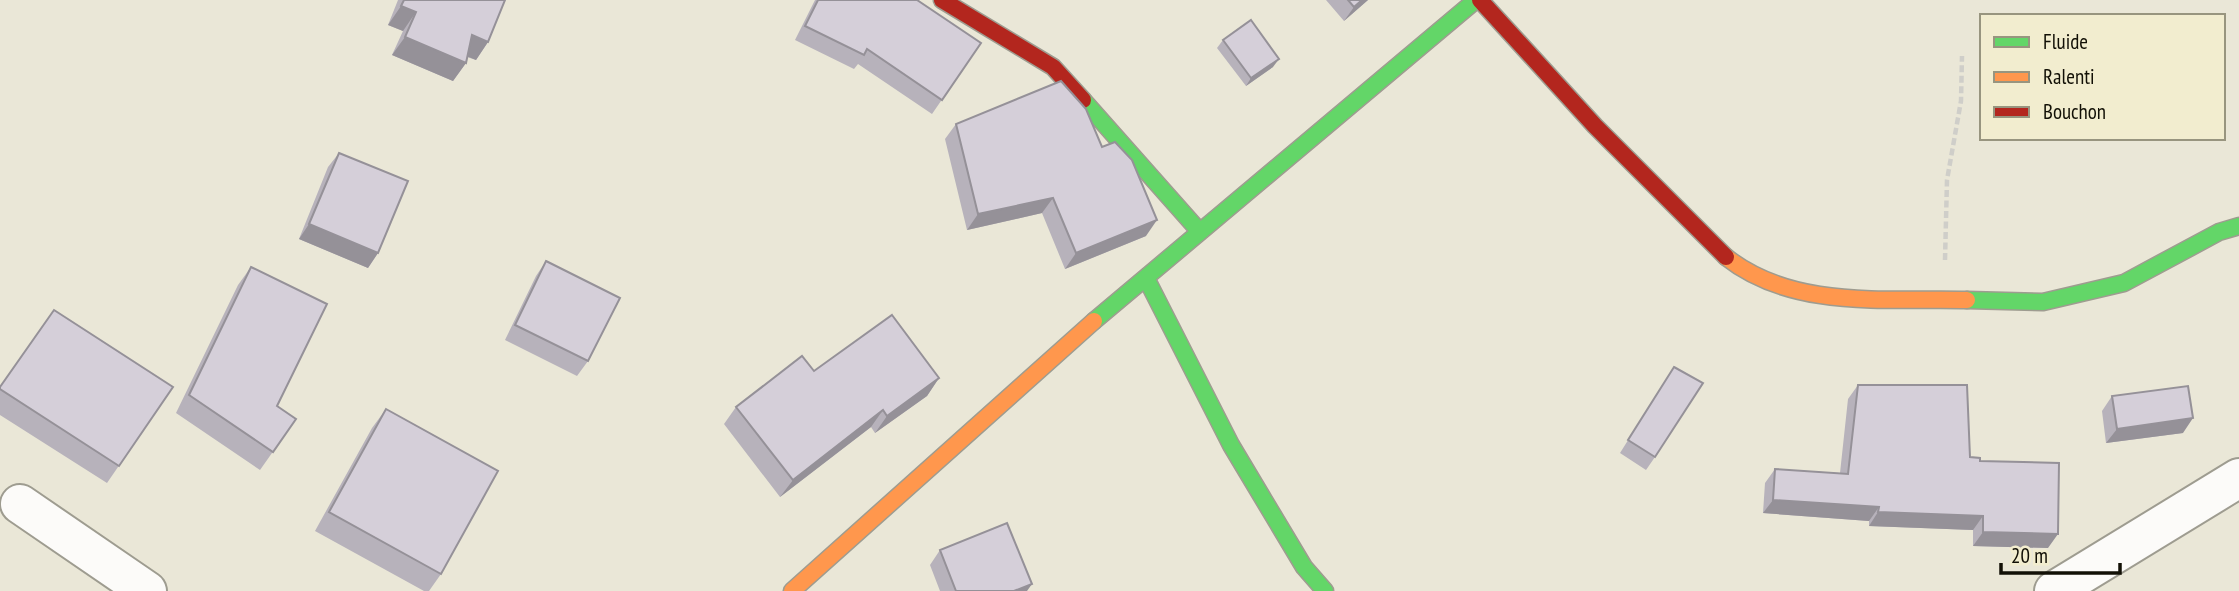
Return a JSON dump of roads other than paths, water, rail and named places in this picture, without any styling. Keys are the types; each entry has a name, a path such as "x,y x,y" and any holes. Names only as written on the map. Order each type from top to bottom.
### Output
{"street":[{"path":"942,0 1052,66 1200,232"},
{"path":"792,591 1041,365 1478,0 1595,125 1728,259 1767,283 1822,297 1949,302 2043,302 2080,296 2124,284 2220,232 2239,226"},
{"path":"1146,278 1231,445 1304,567 1325,591"},
{"path":"2054,591 2239,478"},
{"path":"20,504 147,591"}]}
